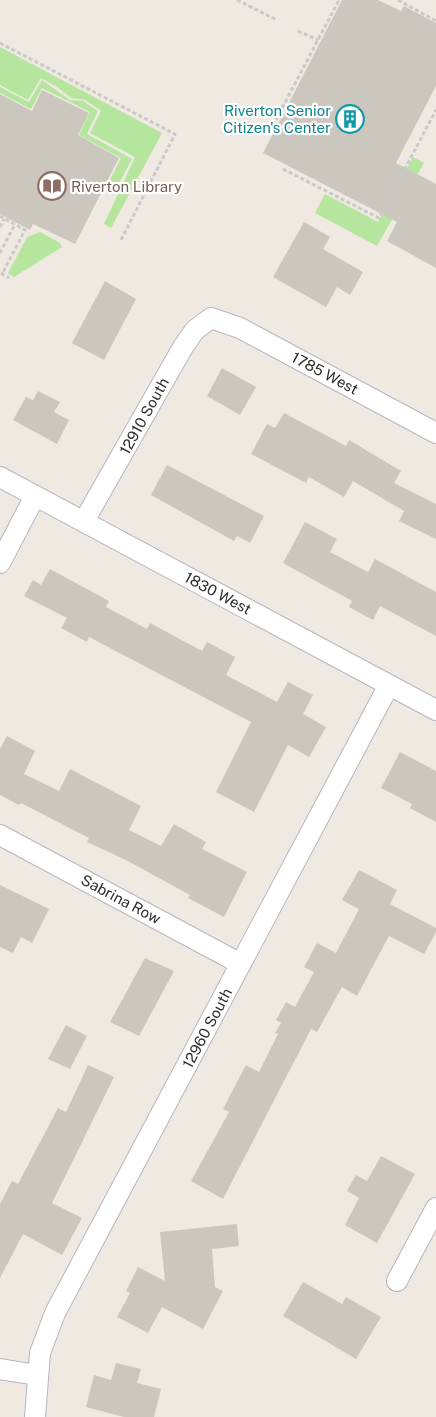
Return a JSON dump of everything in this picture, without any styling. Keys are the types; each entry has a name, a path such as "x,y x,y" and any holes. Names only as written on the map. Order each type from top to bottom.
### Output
{"street":[{"name":"1785 West","path":"211,318 240,328 436,433"},
{"name":"12910 South","path":"84,521 183,346 195,330 211,318"},
{"name":"1830 West","path":"0,477 436,710"},
{"path":"0,563 35,496"},
{"name":"12960 South","path":"35,1417 40,1353 47,1332 65,1294 390,685"},
{"name":"Sabrina Row","path":"0,835 241,964"},
{"path":"397,1281 436,1208"},
{"path":"0,1369 37,1375"}],"path":[{"path":"237,0 275,19"},
{"path":"270,131 339,0"},
{"path":"398,0 436,21"},
{"path":"298,31 318,40"},
{"path":"0,43 175,134 121,240"},
{"path":"283,169 378,218 436,110"},
{"path":"0,216 25,230 1,273 10,278"},
{"path":"0,227 4,219"},
{"path":"0,253 15,224"}],"green space":[{"path":"0,47 162,133 111,228 104,224 135,157 90,133 101,111 85,100 71,98 41,78 28,100 0,85"},
{"path":"42,80 70,100 83,101 98,111 87,134 132,159 117,187 109,182 121,158 79,135 90,112 42,88 31,109 0,93 0,87 29,102"},
{"path":"413,157 424,163 377,246 315,213 325,194 378,222"},
{"path":"40,232 60,243 62,247 14,277 8,273 27,237"}],"building":[{"name":"Riverton Senior Citizen's Center","path":"342,0 378,0 401,11 404,6 436,23 436,86 396,163 436,184 436,268 387,241 397,222 263,153"},
{"name":"Riverton Library","path":"42,90 89,113 78,135 119,158 75,244 33,224 30,230 0,214 0,94 32,111"},
{"path":"304,222 330,237 323,249 363,272 350,295 337,287 326,307 273,277"},
{"path":"105,281 136,299 104,360 72,343"},
{"path":"222,368 256,387 240,415 207,396"},
{"path":"38,391 60,402 54,412 69,420 57,444 13,420 26,397 33,400"},
{"path":"284,413 346,446 349,440 401,471 394,483 436,504 436,539 399,521 404,511 353,481 344,497 309,477 306,483 251,454 267,424 275,428"},
{"path":"167,465 264,516 250,543 237,536 234,541 151,495"},
{"path":"305,522 337,539 330,552 368,572 375,559 436,592 436,636 380,606 373,620 349,607 352,601 283,563"},
{"path":"50,569 109,601 106,607 147,629 150,623 202,651 207,642 235,657 226,675 277,702 288,682 313,695 303,714 326,727 309,757 288,745 254,812 216,792 251,722 89,637 87,642 61,628 67,618 24,596 33,580 41,585"},
{"path":"7,736 35,751 24,774 59,791 70,769 141,806 129,830 161,846 174,824 206,842 202,849 247,872 224,917 188,898 190,895 126,860 87,842 89,838 21,803 19,805 0,795 0,749"},
{"path":"400,752 436,771 436,822 410,808 412,804 381,788"},
{"path":"359,870 397,890 390,904 436,928 436,932 424,954 389,936 357,996 342,987 317,1032 311,1029 223,1199 191,1181 229,1112 223,1109 246,1065 259,1072 278,1034 275,1033 281,1023 276,1020 286,1002 295,1007 314,972 304,967 317,943 336,953 359,909 342,900"},
{"path":"0,885 49,909 32,943 21,937 13,953 0,947"},
{"path":"145,958 174,971 139,1036 110,1022"},
{"path":"66,1025 87,1036 70,1069 48,1059"},
{"path":"88,1065 114,1077 52,1203 82,1218 62,1255 23,1234 0,1278 0,1204 12,1181 18,1184 58,1108 66,1112"},
{"path":"381,1156 415,1174 377,1243 345,1225 359,1198 347,1191 356,1175 367,1181"},
{"path":"237,1224 239,1246 212,1249 215,1287 223,1291 203,1329 162,1307 148,1333 117,1317 130,1293 126,1291 138,1267 165,1281 160,1232"},
{"path":"303,1282 342,1304 346,1297 381,1317 356,1359 283,1316"},
{"path":"116,1363 141,1369 137,1383 161,1389 154,1417 124,1417 86,1407 94,1375 111,1380"}],"place":[{"name":"Riverton Senior Citizen's Center","path":"350,119"},
{"name":"Riverton Library","path":"52,186"}]}
